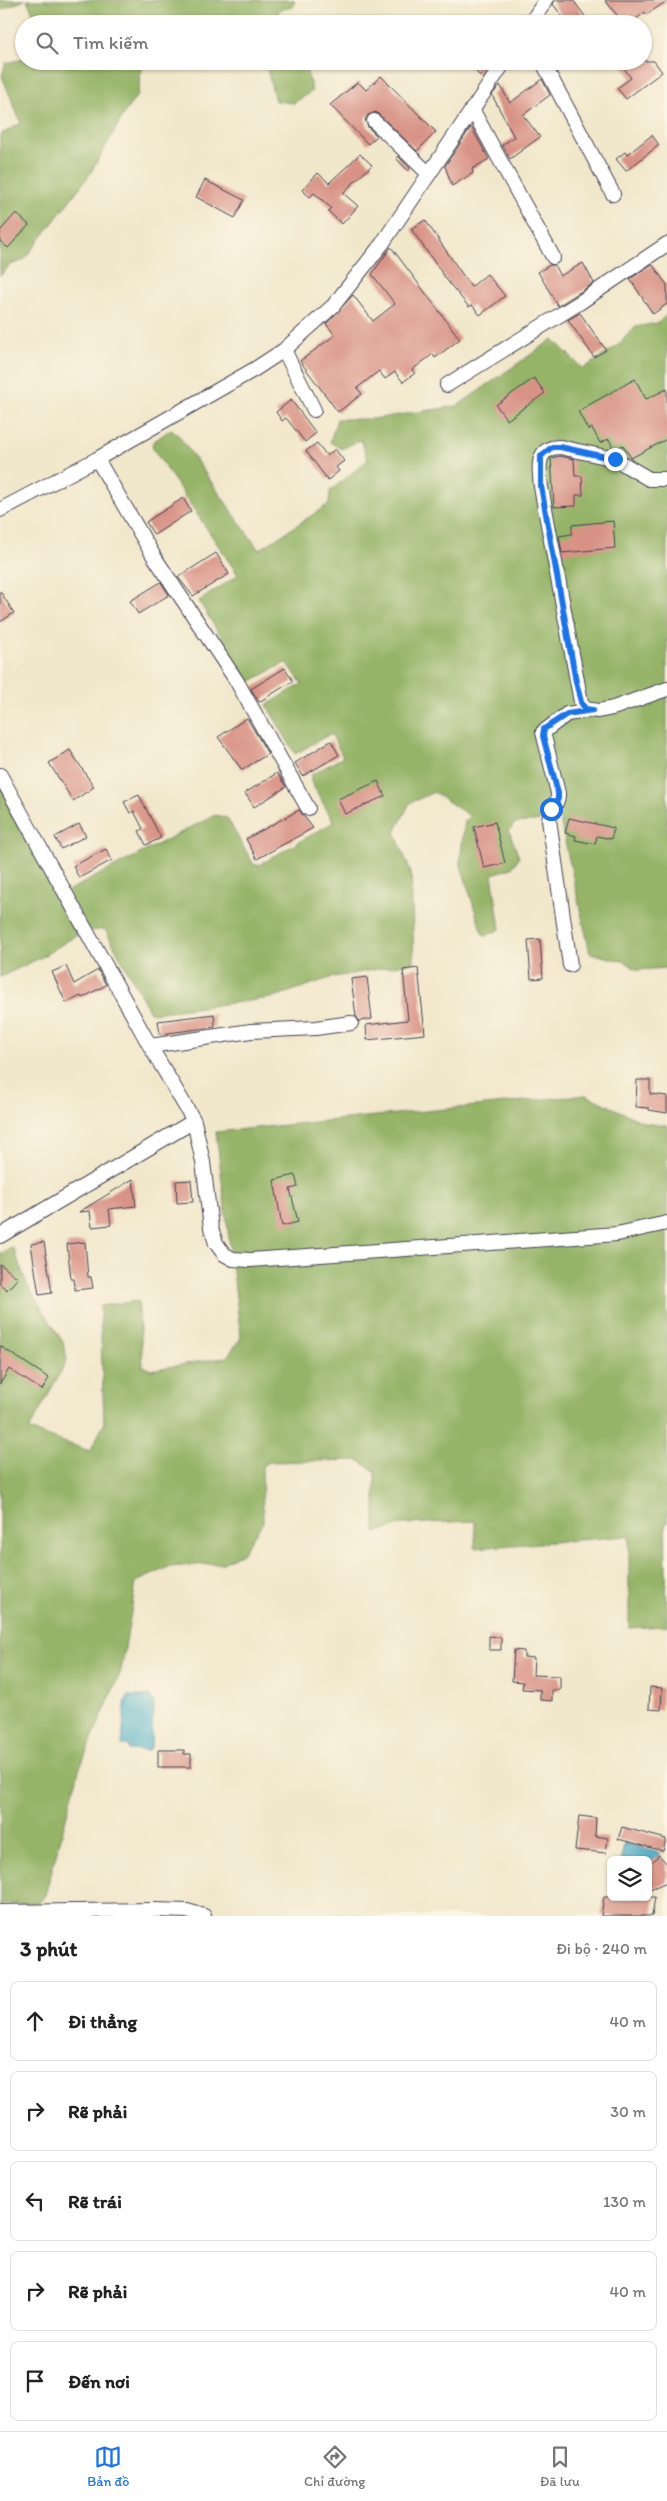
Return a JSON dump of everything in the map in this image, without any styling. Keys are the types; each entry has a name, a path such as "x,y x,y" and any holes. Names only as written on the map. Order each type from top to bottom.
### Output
{"street":[{"path":"536,15 546,0"},
{"path":"0,510 97,460 255,369 284,350 338,299 382,244 499,70"},
{"path":"547,70 613,194"},
{"path":"472,109 553,257"},
{"path":"374,121 428,174"},
{"path":"447,385 579,303 667,244"},
{"path":"284,350 314,410"},
{"path":"593,710 585,709 581,702 576,682 541,486 541,456 552,447 575,449 615,459 649,479 667,479"},
{"path":"97,460 153,555 236,680 308,808"},
{"path":"570,965 549,820 551,809 558,799 558,793 543,732 567,714 613,708 667,690"},
{"path":"0,775 150,1046 194,1121 203,1162 211,1228 216,1243 224,1254 233,1259 617,1234 667,1223"},
{"path":"150,1046 251,1032 316,1028 351,1023"},
{"path":"0,1236 194,1121"},
{"path":"0,1912 47,1914 155,1910 187,1911 204,1916"}],"green space":[{"path":"0,0 25,0 0,10"},
{"path":"27,0 295,0 293,7 279,10 278,15 34,15"},
{"path":"15,61 15,70 141,70 138,94 125,112 90,174 24,260 10,265 0,276 0,135 21,123 2,76 6,63"},
{"path":"267,70 306,70 312,91 294,103 275,101"},
{"path":"667,314 667,968 637,970 626,962 590,953 560,819 515,823 509,831 519,857 512,868 492,874 500,929 486,936 482,933 460,862 465,820 470,816 434,792 410,803 395,832 411,873 414,962 330,978 271,998 154,1013 150,1012 105,929 82,932 40,958 0,977 0,783 60,895 215,815 227,818 254,865 259,865 334,822 311,782 311,775 343,757 332,735 328,735 295,754 267,705 302,684 287,662 249,682 199,601 238,575 152,447 153,442 171,429 179,436 259,550 329,504 330,491 368,460 361,440 341,449 330,442 337,419 373,419 457,406 553,339 583,369 616,347 635,327 658,323"},
{"path":"586,1095 645,1123 667,1125 667,1523 665,1524 667,1626 629,1628 629,1536 475,1548 475,1521 403,1524 375,1533 375,1471 358,1460 268,1462 262,1466 263,1522 242,1553 223,1563 169,1567 136,1582 121,1671 80,1767 45,1895 39,1903 0,1905 0,1254 13,1247 28,1287 63,1342 67,1360 29,1430 90,1451 104,1424 100,1306 138,1301 143,1366 151,1370 227,1357 241,1338 216,1132"}],"water":[{"path":"129,1696 150,1696 154,1701 151,1748 147,1751 129,1750 129,1746 122,1745 125,1701"},
{"path":"624,1843 660,1853 660,1861 652,1864 652,1856 622,1856"}],"building":[{"path":"555,0 573,0 584,15 561,15 553,4"},
{"path":"605,0 667,0 646,15 645,12 641,15 617,15"},
{"path":"652,61 662,72 626,99 617,88 631,78 625,70 652,70"},
{"path":"474,70 486,70 480,76"},
{"path":"381,76 436,132 417,151 376,112 368,115 365,119 368,127 377,136 368,144 330,105 358,82 366,90"},
{"path":"542,79 550,95 523,115 540,137 510,159 502,145 514,137 492,95 500,85 510,103"},
{"path":"471,127 489,159 472,169 473,173 452,186 445,166"},
{"path":"652,135 659,145 626,171 616,159 625,152 627,155"},
{"path":"360,154 372,165 343,193 358,206 342,224 328,211 331,208 314,193 310,197 302,190 318,173 329,183"},
{"path":"398,156 410,168 408,171 396,158"},
{"path":"205,180 244,200 235,218 196,197"},
{"path":"16,213 29,225 8,248 0,241 0,231"},
{"path":"425,220 471,287 487,274 505,296 480,315 472,305 469,307 449,283 411,229"},
{"path":"391,247 460,339 435,358 433,354 412,370 415,373 403,382 395,372 385,379 379,371 357,388 362,394 338,412 300,361 335,335 326,324 353,295 373,321 395,304 372,274"},
{"path":"583,263 594,283 558,306 538,272 550,265 554,265 560,276"},
{"path":"652,264 667,285 667,304 653,314 630,279"},
{"path":"580,313 606,350 594,357 568,320"},
{"path":"534,378 545,393 507,420 496,405"},
{"path":"635,379 646,399 667,389 667,439 631,458 623,445 614,450 609,439 600,443 592,428 588,430 578,411"},
{"path":"291,400 316,433 305,442 286,418 282,421 276,412"},
{"path":"317,443 327,456 335,449 344,461 336,467 339,471 328,480 306,451"},
{"path":"560,456 574,459 575,476 582,476 583,495 576,495 576,506 554,507 551,458"},
{"path":"183,498 191,511 154,535 146,522"},
{"path":"613,521 615,548 562,553 559,536 572,534 572,525"},
{"path":"216,553 229,574 193,596 178,577"},
{"path":"161,582 169,595 138,614 130,601"},
{"path":"0,591 14,613 0,622"},
{"path":"285,668 293,681 259,702 251,689"},
{"path":"247,718 268,754 242,770 218,737"},
{"path":"331,741 339,755 303,776 295,763"},
{"path":"70,750 94,787 73,801 49,763"},
{"path":"277,773 286,787 254,807 245,793"},
{"path":"378,781 385,796 345,814 338,799"},
{"path":"139,795 161,838 146,845 139,831 143,829 134,811 130,813 124,802"},
{"path":"299,810 313,828 257,859 246,839"},
{"path":"569,818 614,828 611,839 597,836 595,844 575,840 576,836 565,833"},
{"path":"495,822 505,863 484,868 474,827"},
{"path":"79,824 86,836 61,849 55,837"},
{"path":"106,849 112,860 79,878 73,866"},
{"path":"540,939 543,978 531,979 528,940"},
{"path":"66,966 74,984 98,970 106,985 82,998 81,996 66,1003 52,972"},
{"path":"418,968 425,1034 367,1040 366,1025 408,1020 403,970"},
{"path":"367,977 372,1019 359,1021 356,1016 351,979"},
{"path":"214,1014 215,1027 160,1034 158,1021"},
{"path":"637,1080 650,1080 650,1094 667,1096 667,1113 636,1107"},
{"path":"295,1175 298,1187 290,1189 298,1222 282,1226 274,1180"},
{"path":"133,1179 136,1206 109,1209 111,1225 92,1227 90,1211 79,1212"},
{"path":"191,1180 193,1202 177,1203 176,1181"},
{"path":"44,1242 52,1293 39,1295 31,1244"},
{"path":"85,1242 88,1277 91,1277 93,1288 75,1290 74,1279 71,1279 67,1244"},
{"path":"0,1264 18,1278 7,1290 0,1284"},
{"path":"0,1346 49,1378 42,1390 9,1369 0,1384"},
{"path":"489,1636 501,1637 501,1650 489,1650"},
{"path":"514,1650 524,1651 524,1657 534,1658 533,1675 560,1676 560,1690 552,1690 552,1701 540,1700 540,1690 522,1689 523,1682 512,1681"},
{"path":"650,1687 662,1688 661,1710 649,1709"},
{"path":"158,1750 184,1750 184,1754 191,1754 191,1767 158,1767"},
{"path":"579,1816 596,1818 595,1836 608,1838 606,1853 575,1850"},
{"path":"622,1827 666,1839 663,1851 618,1839"},
{"path":"659,1855 667,1864 667,1882 652,1888 652,1861"},
{"path":"604,1897 607,1897 607,1901 652,1901 652,1897 655,1897 652,1916 601,1916"}],"route":[{"path":"551,809 556,805 558,793 543,736 544,729 567,714 593,710 585,709 581,702 576,682 541,486 539,467 541,456 552,447 560,447 601,454 615,459"}]}
